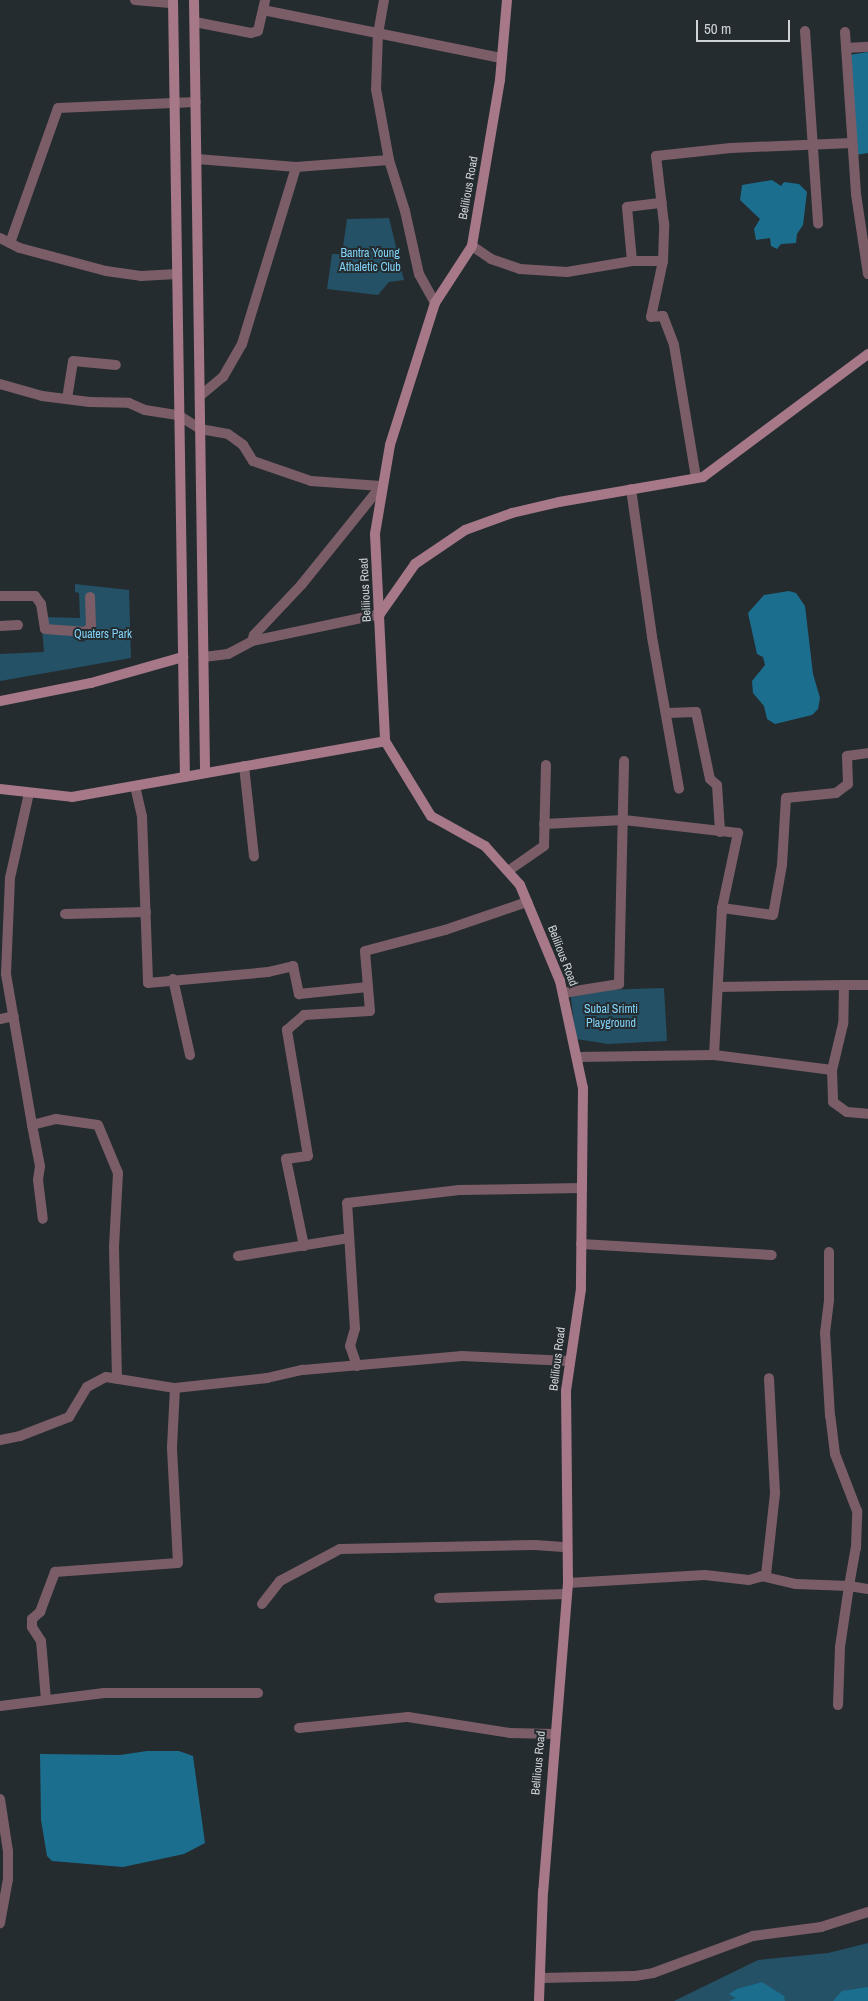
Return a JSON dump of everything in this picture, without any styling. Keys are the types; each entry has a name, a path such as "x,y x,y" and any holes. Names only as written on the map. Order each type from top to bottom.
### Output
{"main road":[{"path":"194,0 205,773"},
{"name":"Belilious Road","path":"507,0 502,58 472,246 434,303 390,445 381,486 375,534 380,614 380,689 385,741 431,816 485,846 520,885 563,993 583,1088 581,1289 566,1391 568,1583 554,1734 539,2001"},
{"path":"173,1 185,778"},
{"path":"380,614 415,564 465,530 512,513 631,489 703,477 868,354"},
{"path":"0,702 91,684 183,658"},
{"path":"0,790 72,797 385,741"}],"street":[{"path":"135,0 173,1"},
{"path":"384,0 378,33 376,89 390,160 405,210 419,274 434,303"},
{"path":"195,22 251,33 258,31 264,5 378,33 502,58"},
{"path":"805,31 818,224"},
{"path":"845,32 852,143 868,274"},
{"path":"846,48 868,47"},
{"path":"10,243 58,108 196,102"},
{"path":"696,478 674,346 663,316 651,317 664,261 662,203 656,156 813,144 852,143"},
{"path":"197,159 296,166 390,160"},
{"path":"200,396 223,377 242,344 296,166"},
{"path":"632,262 627,207 662,203"},
{"path":"0,238 10,243 106,271 141,276 177,274"},
{"path":"472,246 491,259 520,270 567,272 632,262 664,261"},
{"path":"66,399 73,361 116,365"},
{"path":"0,384 66,399 129,403 145,410 178,415 200,429 228,434 243,445 253,461 311,481 381,486"},
{"path":"252,641 254,635 297,591 381,486"},
{"path":"631,489 652,637 668,713 679,789"},
{"path":"0,596 35,596 41,604 45,629 86,632 91,626 90,597"},
{"path":"204,657 228,654 252,641 380,614"},
{"path":"0,626 18,625"},
{"path":"668,713 696,712 710,779 717,785 720,832"},
{"path":"722,908 773,915 782,865 786,798 836,794 848,784 846,756 868,753"},
{"path":"563,993 619,984 624,761"},
{"path":"508,871 544,846 546,765"},
{"path":"244,766 254,856"},
{"path":"134,786 142,817 148,983 173,979 268,972 293,966 299,994 368,987"},
{"path":"29,793 10,878 6,974 40,1166 38,1180 43,1219"},
{"path":"544,824 624,820 738,834 722,908 714,1055"},
{"path":"304,1246 286,1159 308,1156 287,1030 304,1015 370,1011 365,951 445,930 527,902"},
{"path":"65,914 146,912"},
{"path":"173,979 190,1055"},
{"path":"844,985 843,1024 832,1070 833,1102 847,1112 868,1114"},
{"path":"718,987 868,985"},
{"path":"0,1018 14,1016"},
{"path":"577,1056 714,1055 832,1070"},
{"path":"32,1125 56,1119 98,1125 118,1172 114,1247 117,1379"},
{"path":"357,1366 350,1346 355,1329 347,1203 459,1190 582,1188"},
{"path":"238,1256 349,1238"},
{"path":"581,1244 772,1255"},
{"path":"829,1252 829,1299 825,1333 830,1416 835,1454 857,1510 856,1548 840,1647 838,1705"},
{"path":"0,1440 20,1436 69,1417 87,1387 106,1378 175,1388 267,1378 303,1370 462,1356 570,1361"},
{"path":"568,1583 615,1578 705,1575 749,1580 766,1575 775,1493 769,1378"},
{"path":"46,1700 41,1641 32,1628 32,1619 40,1612 55,1572 178,1563 172,1447 175,1388"},
{"path":"262,1604 280,1581 340,1549 535,1544 568,1547"},
{"path":"761,1576 796,1584 849,1586 868,1589"},
{"path":"439,1598 567,1594"},
{"path":"0,1706 137,1692 258,1693"},
{"path":"299,1728 408,1717 510,1732 554,1734"},
{"path":"0,1799 8,1860 0,1923"},
{"path":"540,1978 634,1976 653,1973 753,1936 821,1927 868,1912"}],"green space":[{"name":"Bantra Young Athaletic Club","path":"389,218 404,280 389,282 378,295 327,289 332,254 342,254 347,219"},
{"name":"Quaters Park","path":"75,584 129,590 131,658 0,681 0,654 44,652 41,617 80,618 79,593 75,592"},
{"name":"Subal Srimti Playground","path":"664,988 667,1041 608,1044 576,1039 570,991"},
{"path":"868,1943 868,2001 674,2001 758,1960 828,1953"}],"shaded area":[{"path":"868,52 868,153 856,155 849,55"},
{"path":"772,180 781,186 784,182 799,184 807,192 803,225 797,234 796,243 781,244 777,249 771,246 770,238 756,240 754,229 760,219 740,200 742,185"},
{"path":"789,591 796,593 805,606 813,674 820,698 818,709 812,715 775,724 767,719 764,706 753,693 752,681 765,665 763,657 757,654 748,613 764,595"},
{"path":"147,1751 179,1751 193,1756 205,1843 184,1854 123,1867 52,1861 47,1856 41,1820 40,1754 120,1755"},
{"path":"762,1982 784,1996 785,2001 729,2001 736,1998 729,1994 737,1989"},
{"path":"868,1987 868,2001 833,2001 842,1991"}]}
